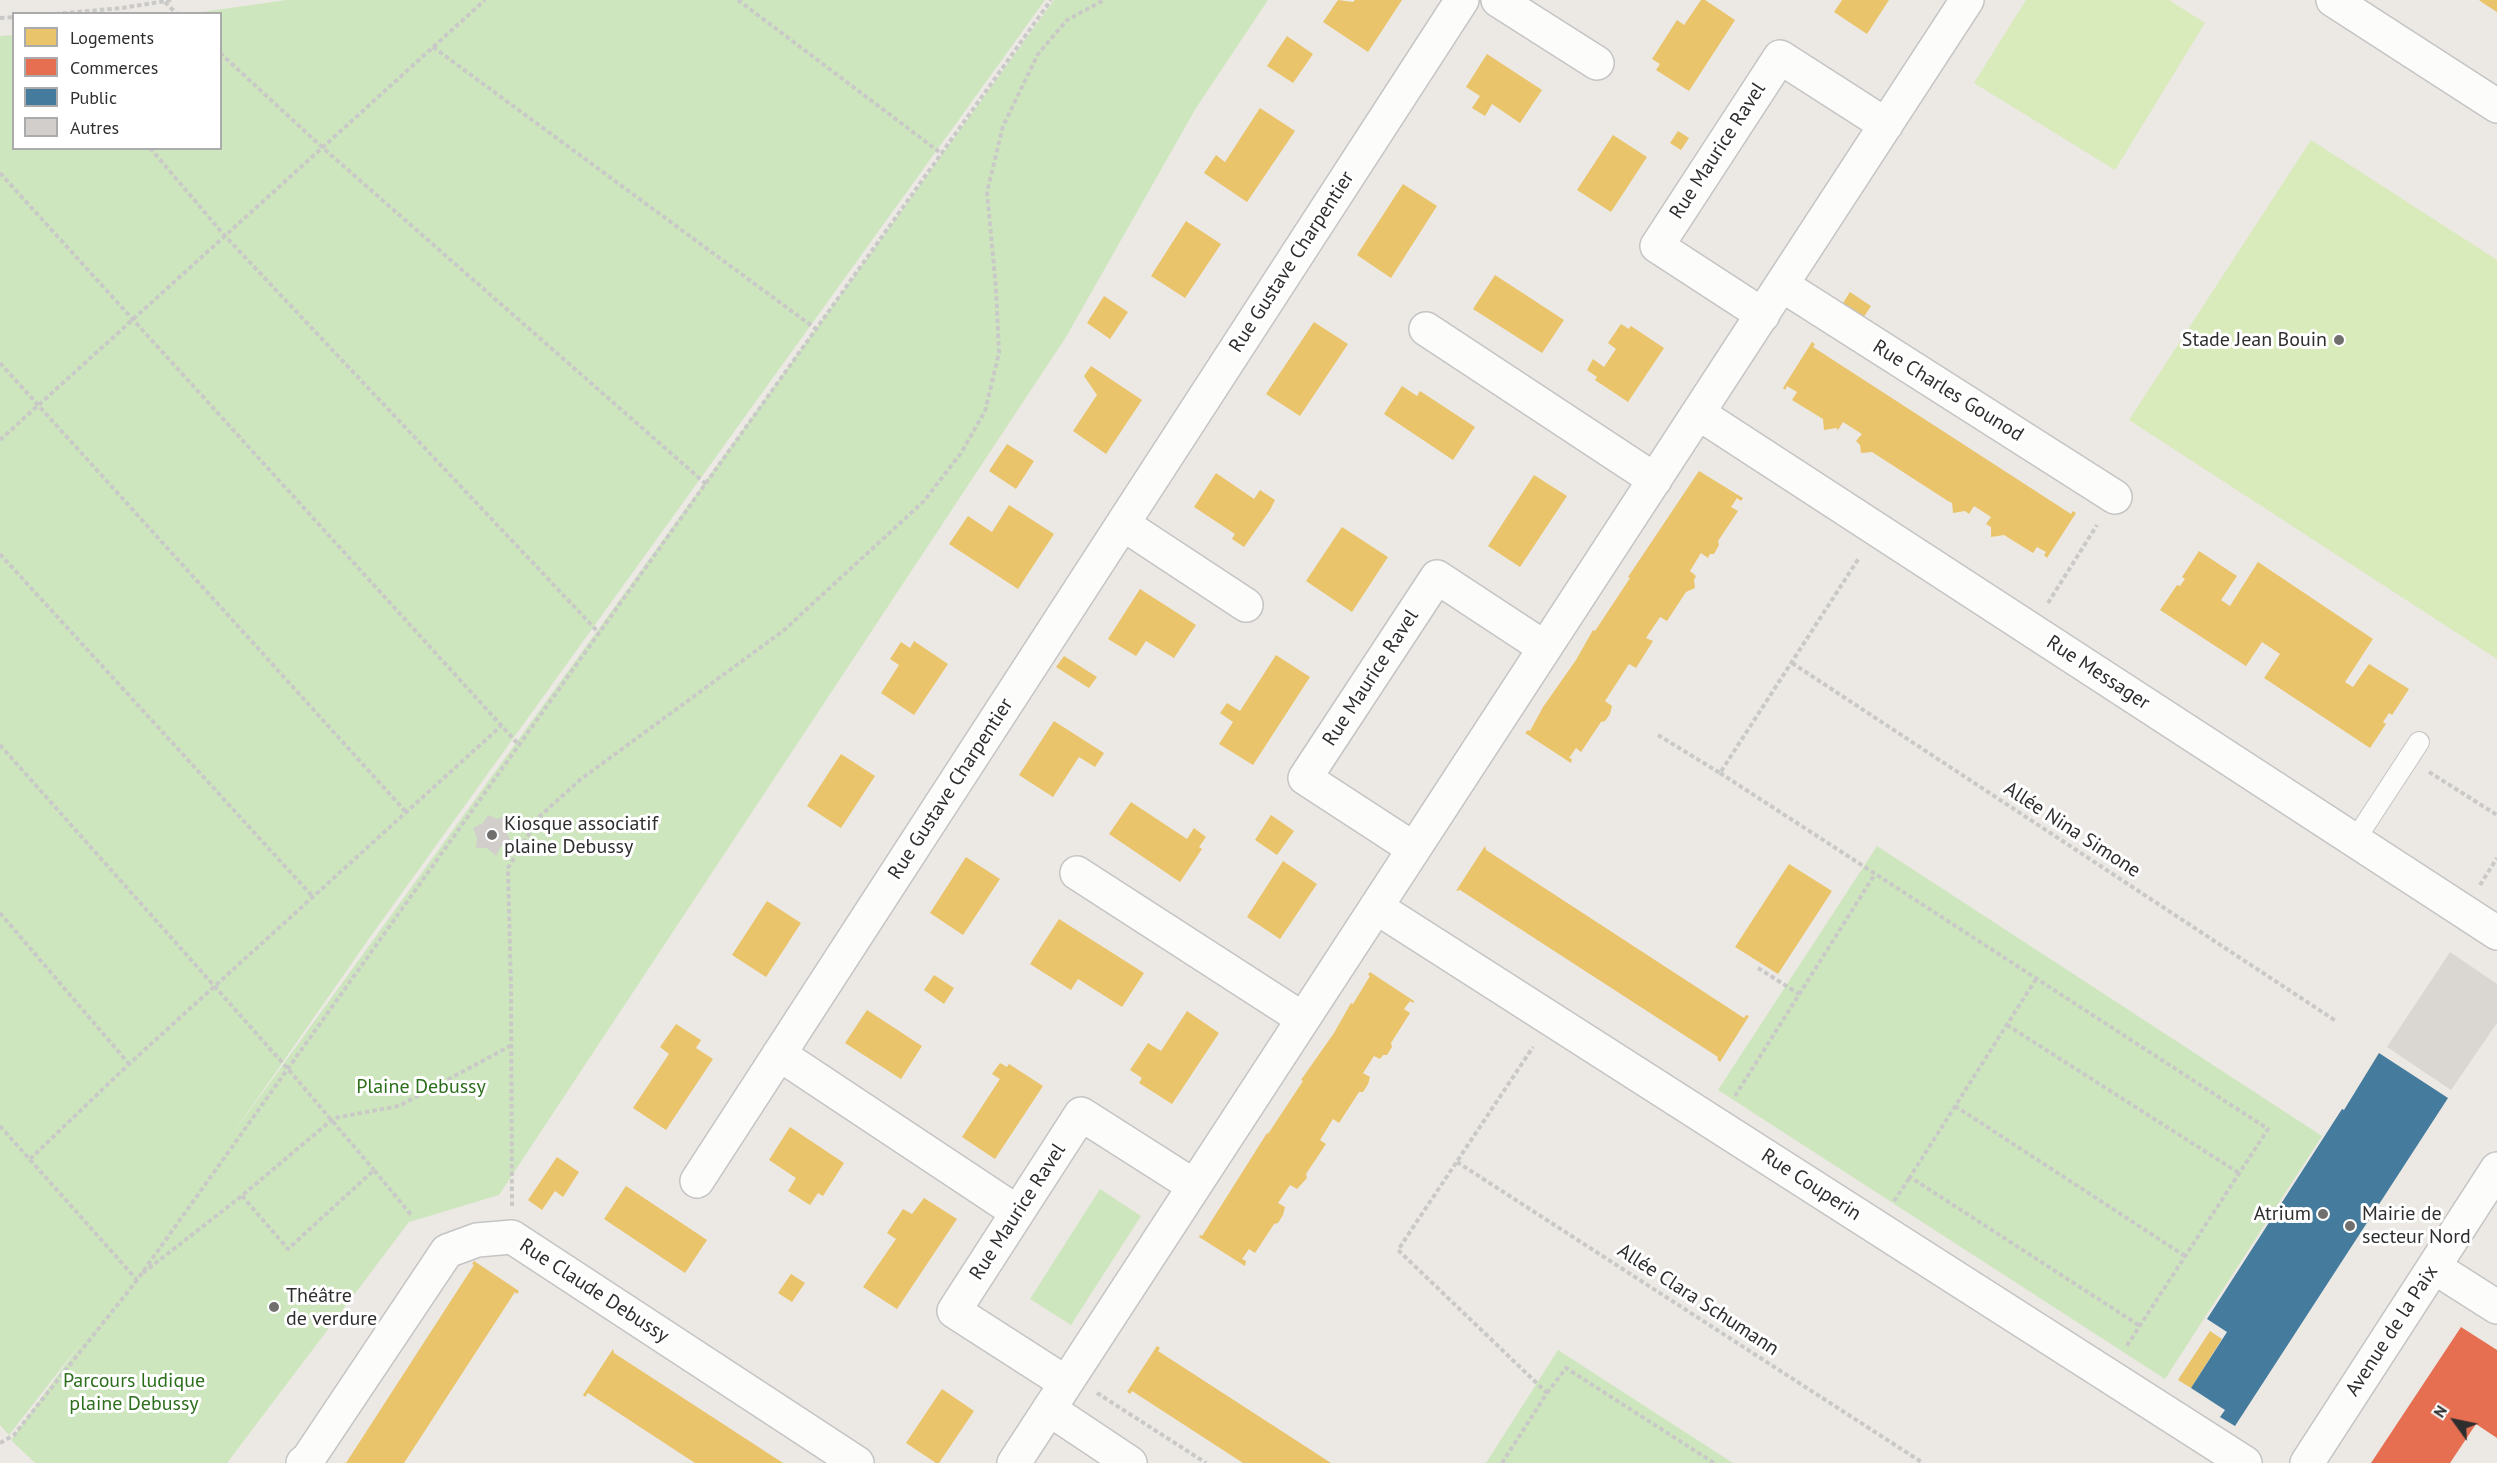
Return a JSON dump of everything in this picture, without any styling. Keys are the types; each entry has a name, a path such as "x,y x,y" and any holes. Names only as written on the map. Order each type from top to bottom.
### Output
{"street":[{"name":"Rue Gustave Charpentier","path":"697,1181 1462,0"},
{"path":"1498,0 1597,63"},
{"path":"1014,1463 1068,1394 1194,1186 1967,0"},
{"path":"2333,0 2497,106"},
{"name":"Rue Maurice Ravel","path":"1763,315 1657,246 1780,57 1886,125"},
{"name":"Rue Charles Gounod","path":"1782,285 2115,496"},
{"path":"1426,329 1654,480"},
{"name":"Rue Messager","path":"1698,413 2497,933"},
{"path":"1123,524 1246,605"},
{"name":"Rue Maurice Ravel","path":"1414,849 1305,778 1437,577 1545,648"},
{"path":"1077,873 1303,1019"},
{"name":"Rue Couperin","path":"1376,907 2246,1463"},
{"path":"779,1054 1017,1212"},
{"name":"Rue Maurice Ravel","path":"1068,1394 954,1311 1081,1114 1194,1186"},
{"name":"Avenue de la Paix","path":"2307,1463 2497,1169"},
{"name":"Rue Claude Debussy","path":"303,1463 308,1459 447,1251 477,1240 512,1237 857,1463"},
{"path":"2434,1267 2497,1307"},
{"path":"1068,1394 1130,1463"}],"lane":[{"path":"2355,840 2419,742"}],"path":[{"path":"72,12 172,0"},
{"path":"0,440 485,0"},
{"path":"738,0 942,154"},
{"path":"0,1443 14,1435 137,1280 1051,0"},
{"path":"512,1237 512,1045 508,868 540,816 581,779 783,631 924,501 961,453 985,411 999,353 996,288 987,192 1003,126 1038,54 1067,20 1104,0"},
{"path":"164,1 175,12"},
{"path":"433,47 816,329"},
{"path":"222,55 323,148 706,484"},
{"path":"152,150 225,236 599,633"},
{"path":"0,173 519,745"},
{"path":"0,363 406,812"},
{"path":"2031,630 2115,496"},
{"path":"1720,773 1878,530"},
{"path":"0,554 313,897"},
{"name":"Allée Nina Simone","path":"1792,663 2336,1021"},
{"path":"30,1159 129,1064 501,726"},
{"path":"1658,735 2268,1129 2108,1375"},
{"path":"0,745 288,1069 412,1216"},
{"path":"2408,759 2497,815"},
{"path":"1717,1125 1875,874"},
{"path":"0,913 129,1064"},
{"path":"1758,968 1799,994"},
{"path":"1888,1210 2037,979"},
{"path":"1547,1393 1398,1251 1552,1019"},
{"path":"2007,1025 2239,1173"},
{"path":"137,1280 332,1120 399,1106 512,1045"},
{"path":"1955,1106 2186,1256"},
{"path":"0,1126 137,1280"},
{"name":"Allée Clara Schumann","path":"1457,1162 1923,1463"},
{"path":"242,1196 288,1249 374,1170"},
{"path":"1910,1177 2140,1326"},
{"path":"1502,1463 1566,1368 1714,1463"},
{"path":"1068,1394 1206,1463"}],"green space":[{"path":"286,0 1045,0 368,940 232,1135 1054,0 1268,0 1196,108 1066,337 499,1195 409,1222 227,1463 35,1463 11,1440 81,1343 9,1435 0,1425 0,36 12,35 12,150 222,150 222,12 202,12"},
{"path":"2026,0 2169,0 2205,23 2115,170 1974,83"},
{"name":"Stade Jean Bouin","path":"2311,140 2497,260 2497,659 2129,420"},
{"path":"1877,846 2322,1136 2165,1379 1718,1090"},
{"path":"1100,1189 1141,1216 1071,1325 1030,1299"},
{"path":"1558,1350 1733,1463 1486,1463"}],"shaded area":[{"path":"2450,952 2497,984 2497,1023 2451,1090 2387,1047"}],"building: Logements":[{"path":"1338,0 1353,2 1355,0 1402,0 1368,52 1323,22"},
{"path":"1701,0 1705,0 1735,20 1689,91 1656,70 1660,64 1652,59 1677,20 1684,25"},
{"path":"1842,0 1889,0 1867,34 1834,12"},
{"path":"2479,0 2497,0 2497,12 2483,3"},
{"path":"1287,36 1313,54 1293,83 1267,66"},
{"path":"1487,54 1542,90 1520,123 1492,104 1485,116 1472,108 1480,96 1466,87"},
{"path":"1260,108 1295,131 1247,202 1204,173 1216,155 1225,162"},
{"path":"1678,131 1689,138 1681,150 1670,143"},
{"path":"1613,135 1647,157 1611,212 1577,190"},
{"path":"1403,184 1437,206 1391,278 1357,255"},
{"path":"1186,221 1221,244 1185,298 1151,276"},
{"path":"1495,275 1564,320 1542,353 1473,309"},
{"path":"1850,292 1871,306 1857,327 1836,314"},
{"path":"1104,296 1128,312 1110,339 1087,323"},
{"path":"1314,322 1348,344 1300,416 1266,394"},
{"path":"1621,324 1629,329 1631,326 1664,348 1628,402 1595,380 1597,377 1587,370 1593,359 1604,367 1616,349 1608,343"},
{"path":"1812,342 1815,344 1813,347 2071,514 2073,511 2076,513 2047,558 2044,555 2046,552 2037,547 2033,553 2004,535 1991,537 1991,527 1986,524 1991,517 1974,506 1969,514 1965,511 1953,513 1952,503 1872,452 1861,453 1860,445 1856,441 1862,434 1843,422 1838,430 1836,428 1824,430 1823,419 1792,400 1797,392 1787,386 1785,390 1783,388"},
{"path":"1091,366 1142,400 1106,454 1073,431 1097,395 1084,376"},
{"path":"1402,386 1417,396 1420,391 1475,427 1453,460 1384,414"},
{"path":"1007,444 1034,461 1016,489 989,471"},
{"path":"1699,471 1743,498 1741,501 1737,498 1731,507 1738,511 1718,541 1719,545 1714,554 1710,554 1708,558 1701,553 1690,571 1696,576 1695,588 1686,592 1667,621 1660,617 1646,638 1653,641 1636,668 1629,664 1605,701 1612,706 1610,714 1605,721 1601,722 1581,752 1576,748 1569,758 1572,759 1571,763 1525,733 1530,731 1593,630 1595,631"},
{"path":"1216,473 1254,499 1260,490 1275,500 1244,547 1232,539 1235,534 1194,507"},
{"path":"1534,475 1567,496 1520,567 1488,546"},
{"path":"1009,505 1054,534 1018,589 949,544 968,516 992,532"},
{"path":"1342,527 1388,557 1352,612 1306,581"},
{"path":"2199,551 2237,576 2221,600 2230,606 2258,562 2373,639 2345,682 2353,687 2369,664 2409,689 2392,715 2389,713 2383,722 2386,724 2370,748 2264,678 2280,654 2262,642 2246,666 2160,610 2177,585 2180,586 2185,579 2182,577"},
{"path":"1140,589 1196,625 1174,658 1146,641 1136,656 1108,639"},
{"path":"914,641 948,664 914,715 881,693 899,665 890,659 901,642 910,648"},
{"path":"1276,655 1310,677 1253,765 1219,744 1233,722 1220,713 1227,703 1240,711"},
{"path":"1064,656 1097,677 1089,688 1056,667"},
{"path":"1054,721 1104,753 1095,767 1079,757 1053,797 1019,775"},
{"path":"841,754 875,776 841,828 807,806"},
{"path":"1131,802 1187,839 1194,828 1206,837 1199,847 1202,849 1180,882 1109,834"},
{"path":"1271,815 1294,831 1277,855 1255,840"},
{"path":"1485,846 1486,850 1744,1018 1746,1015 1749,1016 1720,1062 1718,1057 1460,890 1456,891"},
{"path":"966,857 1000,879 963,935 930,913"},
{"path":"1283,861 1317,884 1280,939 1247,917"},
{"path":"1789,864 1832,891 1778,974 1735,947"},
{"path":"767,901 801,923 766,977 732,955"},
{"path":"1059,919 1144,973 1122,1007 1078,979 1071,990 1030,964"},
{"path":"1370,972 1414,1001 1413,1003 1410,1001 1404,1009 1410,1013 1391,1043 1392,1047 1387,1055 1383,1055 1380,1059 1374,1056 1363,1073 1370,1077 1363,1092 1359,1092 1339,1123 1333,1119 1320,1140 1326,1144 1306,1174 1307,1178 1297,1189 1290,1185 1278,1203 1285,1207 1283,1215 1278,1223 1274,1224 1255,1253 1249,1249 1242,1259 1246,1261 1245,1266 1199,1237 1202,1236 1303,1081 1301,1080 1334,1033 1351,1003 1353,1004 1370,976 1368,975"},
{"path":"934,975 954,988 944,1004 924,990"},
{"path":"867,1010 922,1046 901,1079 845,1043"},
{"path":"1187,1011 1219,1033 1172,1104 1139,1083 1142,1078 1130,1070 1148,1043 1161,1051"},
{"path":"676,1024 701,1040 696,1048 713,1059 666,1130 633,1108 669,1054 660,1047"},
{"path":"1000,1063 1007,1067 1009,1064 1043,1086 995,1159 962,1137 1000,1079 992,1074"},
{"path":"790,1127 844,1163 823,1196 818,1193 810,1205 788,1191 796,1178 769,1160"},
{"path":"557,1157 579,1172 563,1197 555,1191 542,1210 528,1200"},
{"path":"626,1186 707,1240 685,1273 604,1219"},
{"path":"924,1198 957,1219 897,1309 863,1287 896,1239 887,1233 903,1209 912,1214"},
{"path":"474,1261 519,1291 517,1294 515,1292 404,1463 346,1463 474,1265 472,1264"},
{"path":"791,1274 805,1283 792,1302 778,1293"},
{"path":"2210,1331 2222,1339 2191,1388 2178,1380"},
{"path":"1157,1346 1160,1348 1158,1351 1331,1463 1243,1463 1132,1391 1130,1394 1127,1392"},
{"path":"613,1349 614,1353 783,1463 695,1463 588,1393 585,1397 583,1395"},
{"path":"942,1389 974,1411 939,1463 936,1463 906,1443"}],"building: Commerces":[{"path":"2461,1327 2497,1350 2497,1438 2476,1424 2450,1463 2371,1463"}],"building: Public":[{"name":"Atrium","path":"2379,1053 2448,1098 2235,1426 2220,1417 2225,1410 2191,1388 2227,1332 2207,1319"}],"building: Autres":[{"name":"Kiosque associatif plaine Debussy","path":"488,815 497,819 502,817 508,822 506,831 511,842 501,846 496,856 487,848 476,848 477,838 473,828 483,823"}],"place":[{"name":"Stade Jean Bouin","path":"2339,340"},
{"name":"Kiosque associatif plaine Debussy","path":"492,835"},
{"name":"Atrium","path":"2323,1214"},
{"name":"Mairie de secteur Nord","path":"2350,1226"},
{"name":"Théâtre de verdure","path":"274,1307"}],"park label":[{"name":"Plaine Debussy","path":"421,1087"},
{"name":"Parcours ludique plaine Debussy","path":"134,1392"}]}
